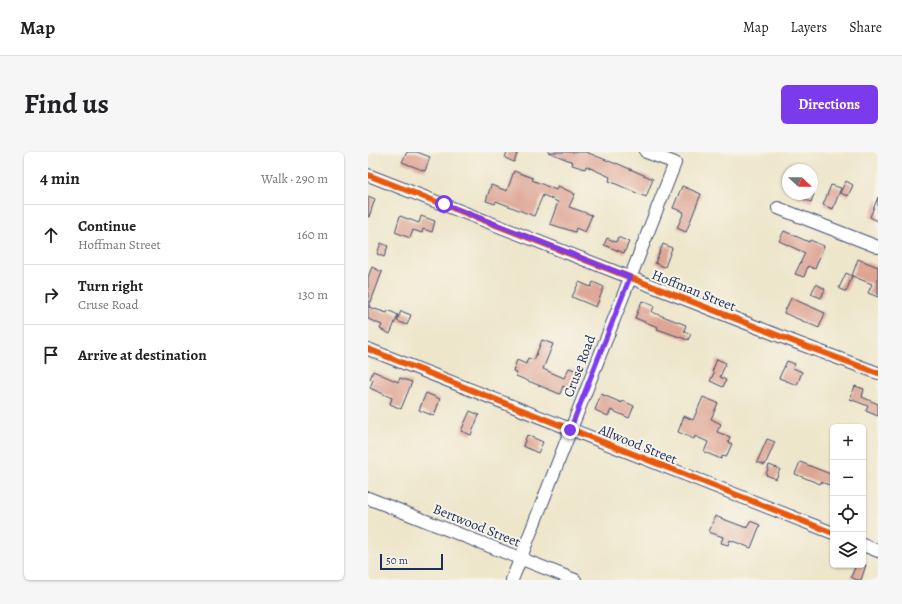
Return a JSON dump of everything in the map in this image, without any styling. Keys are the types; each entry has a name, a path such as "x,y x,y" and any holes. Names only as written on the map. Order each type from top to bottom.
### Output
{"street":[{"name":"Cruse Road","path":"512,580 675,163 646,152"},
{"name":"Hoffman Street","path":"368,175 878,373"},
{"path":"778,208 878,247"},
{"name":"Allwood Street","path":"368,349 830,532"},
{"name":"Bertwood Street","path":"368,498 575,580"},
{"path":"866,546 878,551"}],"building":[{"path":"407,152 417,152 430,157 425,171 402,162"},
{"path":"507,152 518,152 514,162 505,158"},
{"path":"548,152 586,152 653,179 646,197 609,181 610,177 586,166 585,169 572,165 573,162"},
{"path":"514,171 533,178 532,180 556,190 558,186 575,194 569,207 592,215 585,232 576,228 575,232 550,224 558,202 543,195 534,216 496,201 495,204 486,201 491,185 507,191"},
{"path":"846,181 853,185 848,196 840,193"},
{"path":"831,185 841,188 833,209 823,205"},
{"path":"682,186 701,194 686,232 677,228 684,212 673,208"},
{"path":"368,196 375,199 369,217 368,217"},
{"path":"878,197 878,221 870,217"},
{"path":"400,216 419,223 421,216 435,221 432,232 423,229 422,233 413,230 410,238 395,232"},
{"path":"784,231 809,242 810,240 824,246 815,269 808,266 804,277 795,274 805,253 779,241"},
{"path":"618,237 629,242 624,253 604,245 607,238 616,242"},
{"path":"381,243 388,246 384,257 377,254"},
{"path":"663,244 672,248 665,267 655,263"},
{"path":"858,259 878,267 878,297 868,293 872,284 852,276"},
{"path":"372,267 382,272 369,307 387,313 388,310 398,315 390,334 380,329 382,325 368,319 368,277"},
{"path":"846,273 852,276 846,292 839,288"},
{"path":"579,282 591,287 593,282 604,287 596,307 572,297"},
{"path":"816,284 825,289 821,298 811,294"},
{"path":"791,298 825,313 819,328 784,313"},
{"path":"642,301 654,306 652,312 686,325 684,331 691,334 688,340 657,329 658,327 635,318"},
{"path":"401,311 411,315 407,325 397,321"},
{"path":"542,340 553,344 543,369 564,378 569,368 577,371 573,381 577,382 573,391 563,386 560,394 516,376 517,373 513,371 517,360 526,364 528,358 534,360"},
{"path":"717,359 726,363 720,377 726,380 723,387 710,381 714,373 712,372"},
{"path":"787,361 795,364 793,368 802,372 797,385 779,378"},
{"path":"373,371 398,382 400,378 412,382 401,409 390,404 392,398 370,388 373,380 370,379"},
{"path":"855,386 864,389 862,397 878,404 878,416 866,411 868,406 850,399"},
{"path":"426,393 440,399 434,416 419,410"},
{"path":"601,394 622,403 623,401 634,406 629,418 611,410 608,416 595,410"},
{"path":"703,397 718,403 711,419 721,424 717,432 730,437 728,442 732,444 726,457 722,456 721,459 704,452 708,442 695,436 694,439 678,432 684,416 693,420"},
{"path":"470,411 479,415 471,435 461,431"},
{"path":"527,435 543,442 538,453 523,446"},
{"path":"767,439 775,442 765,465 757,462"},
{"path":"800,462 830,474 830,482 829,485 821,482 820,484 795,474"},
{"path":"769,465 780,469 776,479 766,475"},
{"path":"715,516 747,528 750,521 760,525 751,548 730,540 728,545 721,543 723,537 709,532"},
{"path":"855,568 865,568 861,580 851,577"}],"cycle path":[{"path":"368,175 878,373"},
{"path":"368,349 830,532"}],"route":[{"path":"444,204 630,277 570,430"}]}
